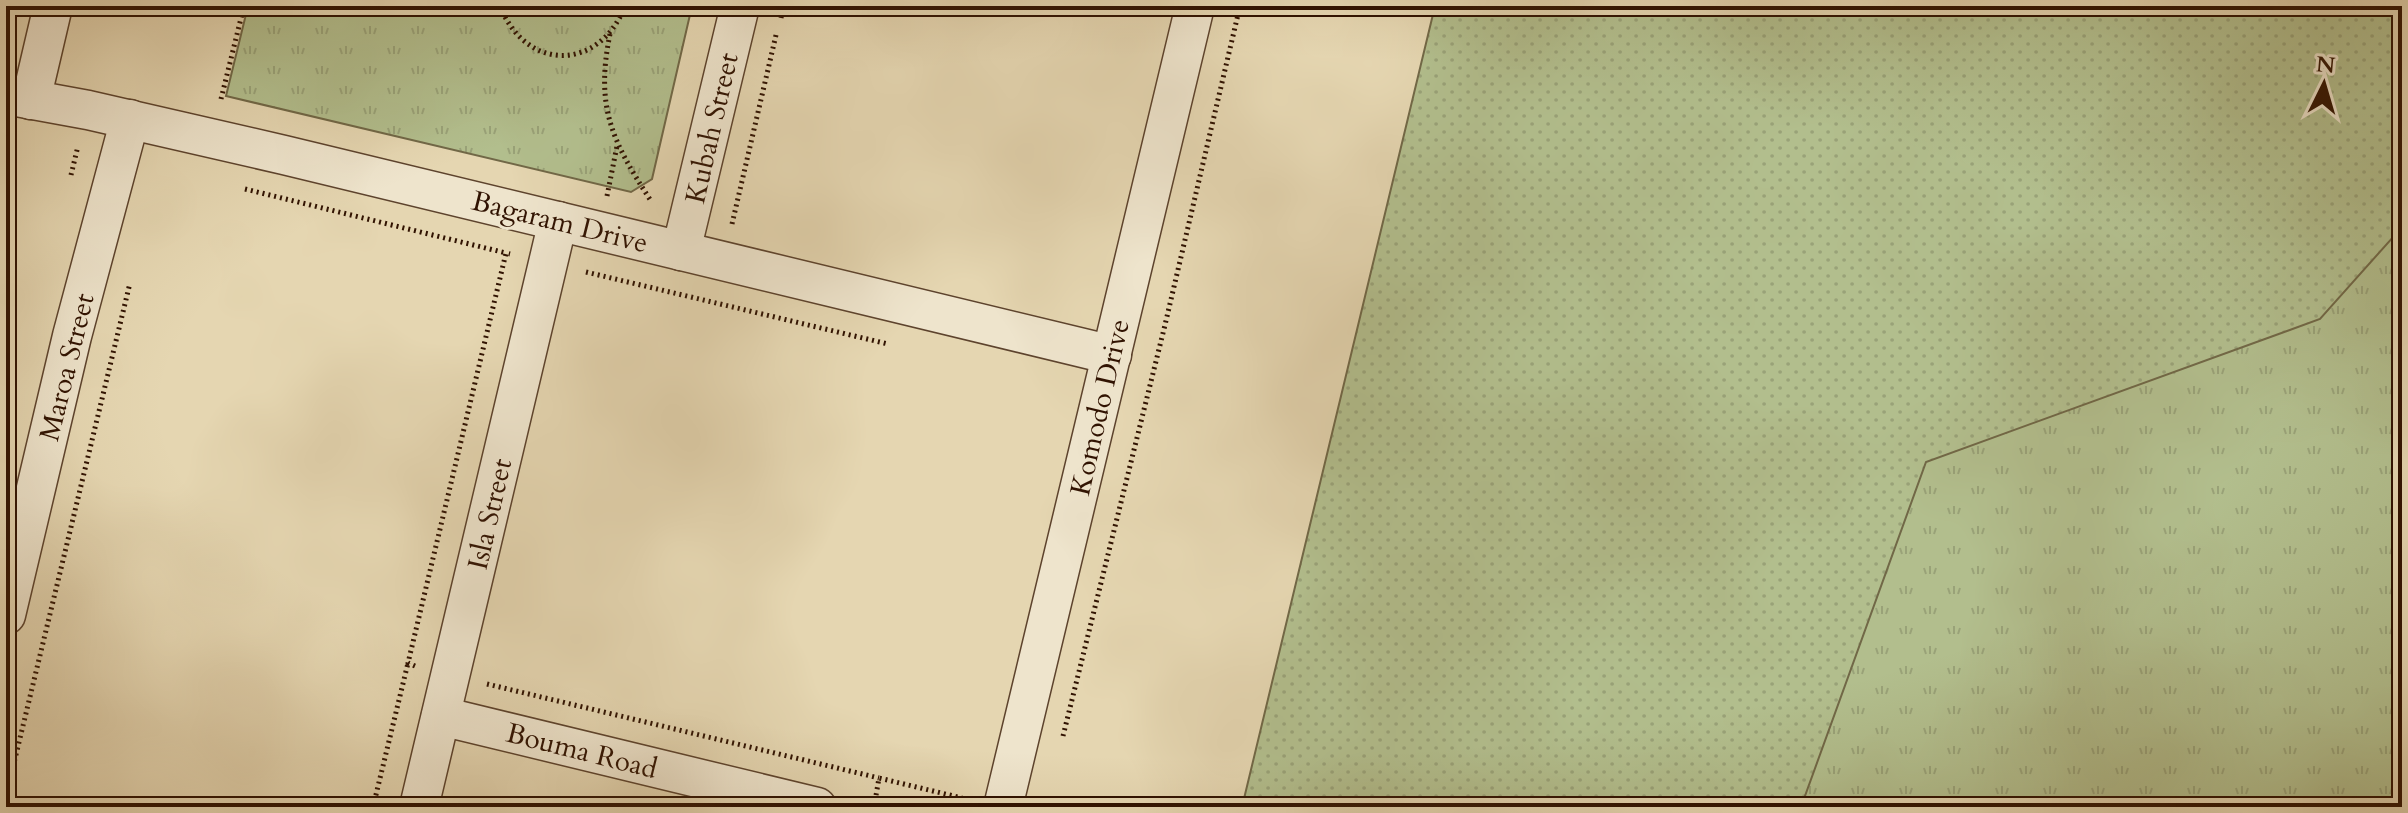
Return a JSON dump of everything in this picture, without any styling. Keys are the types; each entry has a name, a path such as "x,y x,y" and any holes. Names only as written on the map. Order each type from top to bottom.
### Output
{"street":[{"path":"18,97 53,6"},
{"name":"Kubah Street","path":"681,251 740,6"},
{"name":"Komodo Drive","path":"1003,807 1195,6"},
{"name":"Bagaram Drive","path":"18,97 130,119 1112,355"},
{"name":"Maroa Street","path":"6,615 72,336 130,119"},
{"name":"Isla Street","path":"419,807 558,221"},
{"name":"Bouma Road","path":"441,716 817,807"}],"path":[{"path":"221,99 244,6"},
{"path":"500,6 507,23 521,41 540,51 562,55 584,52 603,41 618,24 625,6"},
{"path":"713,303 783,6"},
{"path":"1061,747 1240,6"},
{"path":"610,34 605,57 605,104 617,146 651,201"},
{"path":"64,145 120,157"},
{"path":"234,187 895,346"},
{"path":"373,807 506,253"},
{"path":"6,796 132,275"},
{"path":"408,663 962,798"},
{"path":"874,807 879,778"}],"green space":[{"path":"248,6 692,6 652,179 631,192 226,96"},
{"path":"1435,6 2402,6 2402,807 1242,807"},
{"path":"2402,227 2402,807 1801,807 1926,462 2320,319"}]}
